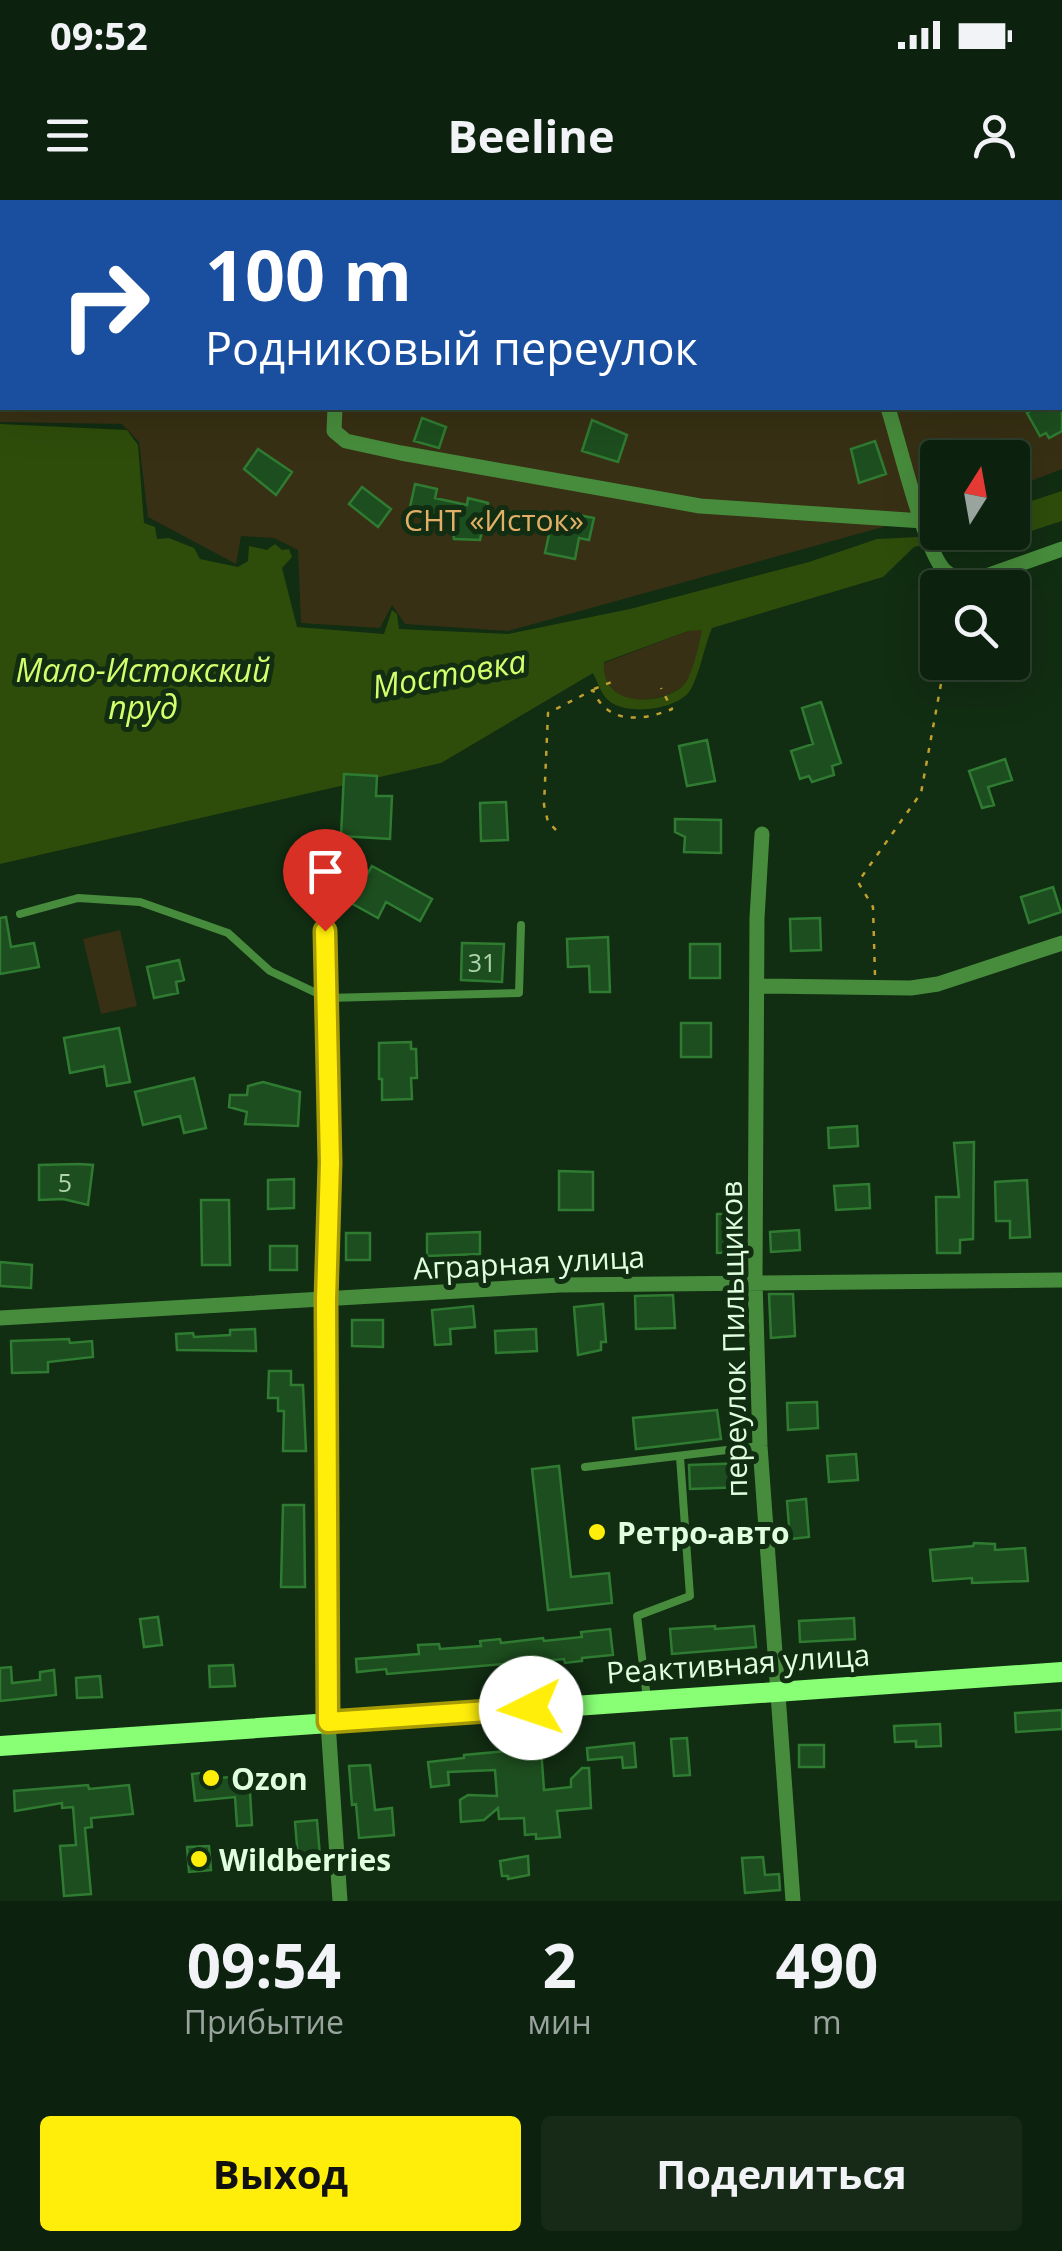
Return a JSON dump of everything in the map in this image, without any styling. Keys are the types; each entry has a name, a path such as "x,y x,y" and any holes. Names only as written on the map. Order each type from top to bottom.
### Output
{"main road":[{"name":"Реактивная улица","path":"0,1746 1062,1672"}],"street":[{"path":"335,410 334,431 346,441 400,454 700,506 920,526"},
{"path":"889,410 920,513"},
{"path":"933,550 944,570 959,580 972,581 1062,549"},
{"name":"переулок Пильщиков","path":"762,834 757,918 755,1281 760,1446 794,1901"},
{"path":"322,864 330,1163 326,1300 328,1722 340,1901"},
{"path":"758,986 938,984 1062,943"},
{"name":"Аграрная улица","path":"0,1318 560,1285 1062,1280"}],"lane":[{"path":"20,914 78,898 140,902 228,933 270,971 327,998 518,993 521,926"},
{"path":"586,1467 760,1446"},
{"path":"646,1700 638,1616 690,1596 680,1457"}],"path":[{"path":"876,987 873,907 858,882 921,793 942,680"},
{"path":"556,830 548,822 544,805 548,713 614,681"},
{"path":"592,690 603,708 618,715 651,718 672,708 661,688"}],"green space":[{"name":"СНТ «Исток»","path":"0,410 1062,410 1062,469 1030,481 1030,440 920,440 920,517 508,631 405,624 392,605 380,628 301,623 298,550 274,538 241,536 236,564 148,517 139,442 122,424 0,422"},
{"path":"703,629 692,670 686,682 672,693 651,699 628,699 607,686 604,663"},
{"path":"120,930 137,1006 101,1014 83,939"}],"water":[{"name":"Мало-Истокский пруд","path":"0,424 127,430 138,445 144,523 155,527 157,539 169,538 194,548 200,559 238,567 248,561 249,546 267,550 275,544 282,550 289,549 292,557 282,568 297,627 384,634 392,610 397,614 399,629 508,634 630,609 809,562 877,539 920,536 920,546 883,577 712,628 692,687 677,701 640,709 616,705 606,697 593,673 441,763 0,864","holes":["702,630 694,664 678,690 653,699 638,699 613,690 604,662 688,631"]},
{"name":"Мало-Истокский пруд","path":"1062,491 1062,521 1030,531 1030,501"}],"building":[{"path":"1062,410 1062,431 1049,438 1046,433 1040,436 1027,413"},
{"path":"422,418 446,427 439,448 414,441"},
{"path":"592,420 627,435 618,462 582,451"},
{"path":"875,441 886,474 859,483 851,449"},
{"path":"258,449 292,472 276,495 244,469"},
{"path":"415,484 437,489 435,498 467,505 468,498 488,503 480,540 454,539 453,527 442,524 443,520 409,512"},
{"path":"362,487 391,509 378,527 349,504"},
{"path":"573,514 594,518 589,540 579,538 575,559 545,553 553,516 572,520"},
{"path":"821,702 841,763 832,766 834,775 812,782 809,776 800,779 791,751 813,744 802,708"},
{"path":"707,740 715,781 687,786 679,746"},
{"path":"1005,759 1012,780 988,787 994,805 982,808 969,771"},
{"path":"344,774 377,776 376,796 392,796 390,839 341,836"},
{"path":"506,802 508,840 481,841 480,803"},
{"path":"675,819 721,820 721,853 684,852 685,837 675,832"},
{"path":"372,866 432,899 420,921 386,902 378,918 351,903"},
{"path":"1053,887 1061,912 1029,923 1021,897"},
{"path":"6,917 11,947 34,943 39,967 0,974 0,918"},
{"path":"820,918 821,950 791,951 790,919"},
{"path":"608,937 610,992 590,992 589,966 568,967 567,939"},
{"path":"462,943 504,944 502,982 461,980"},
{"path":"690,944 720,944 720,978 690,978"},
{"path":"179,960 184,980 176,982 178,993 154,998 147,967"},
{"path":"681,1023 711,1023 711,1057 681,1057"},
{"path":"119,1028 130,1082 107,1086 104,1066 70,1073 64,1038"},
{"path":"411,1042 411,1049 416,1049 417,1078 411,1078 412,1099 382,1100 379,1043"},
{"path":"194,1078 206,1128 184,1133 180,1116 143,1125 135,1092"},
{"path":"263,1082 300,1092 298,1126 245,1124 247,1112 229,1107 230,1095 247,1095 248,1086"},
{"path":"857,1126 858,1146 829,1148 828,1128"},
{"path":"974,1142 973,1239 960,1240 960,1253 937,1253 936,1197 959,1197 954,1143"},
{"path":"39,1165 93,1165 88,1205 63,1199 39,1200"},
{"path":"559,1171 593,1172 593,1210 559,1210"},
{"path":"294,1179 294,1208 268,1209 268,1180"},
{"path":"1027,1180 1030,1237 1010,1238 1010,1221 996,1221 995,1182"},
{"path":"869,1184 870,1208 836,1210 834,1186"},
{"path":"201,1200 229,1200 230,1265 202,1265"},
{"path":"717,1214 743,1214 743,1252 717,1253"},
{"path":"799,1230 800,1250 771,1252 770,1232"},
{"path":"480,1232 480,1254 427,1256 427,1234"},
{"path":"346,1233 370,1233 370,1260 346,1260"},
{"path":"270,1246 297,1246 297,1270 270,1270"},
{"path":"0,1262 32,1265 31,1288 0,1286"},
{"path":"769,1294 793,1294 795,1336 771,1338"},
{"path":"673,1295 675,1328 636,1329 635,1296"},
{"path":"603,1304 606,1342 601,1342 601,1350 578,1355 574,1307"},
{"path":"473,1306 475,1327 450,1329 451,1344 435,1345 432,1310"},
{"path":"352,1320 383,1320 383,1347 352,1346"},
{"path":"255,1329 256,1351 177,1350 176,1334 230,1335 230,1330"},
{"path":"536,1329 537,1351 496,1353 495,1331"},
{"path":"69,1339 70,1343 92,1341 93,1357 48,1362 48,1372 12,1373 11,1341"},
{"path":"269,1371 291,1371 291,1385 303,1385 306,1451 283,1451 284,1411 278,1411 278,1398 268,1398"},
{"path":"817,1402 818,1428 788,1430 787,1403"},
{"path":"717,1410 721,1439 636,1449 633,1418"},
{"path":"856,1454 858,1480 829,1482 827,1456"},
{"path":"746,1463 747,1487 690,1489 689,1465"},
{"path":"559,1466 571,1577 609,1573 612,1603 548,1610 532,1469"},
{"path":"806,1499 809,1537 790,1539 787,1501"},
{"path":"283,1505 304,1505 305,1587 281,1587"},
{"path":"995,1544 995,1550 1025,1548 1028,1581 933,1581 930,1550"},
{"path":"158,1617 162,1645 144,1647 140,1619"},
{"path":"854,1618 855,1639 800,1642 799,1621"},
{"path":"754,1626 756,1647 672,1654 670,1629"},
{"path":"610,1629 613,1655 582,1661 565,1663 564,1659 387,1674 386,1669 357,1672 356,1659 419,1654 418,1645 439,1644 440,1649 481,1646 480,1641 500,1639 501,1643 543,1638 544,1641"},
{"path":"233,1665 235,1686 210,1687 209,1666"},
{"path":"11,1667 12,1683 40,1680 40,1672 54,1670 56,1695 0,1701 0,1668"},
{"path":"100,1676 102,1697 77,1698 76,1678"},
{"path":"1062,1710 1062,1729 1016,1732 1015,1713"},
{"path":"940,1724 941,1746 916,1747 916,1741 895,1742 894,1726"},
{"path":"687,1738 690,1775 674,1776 671,1739"},
{"path":"634,1743 636,1767 623,1768 622,1757 588,1760 587,1748"},
{"path":"799,1745 824,1745 824,1767 799,1767"},
{"path":"541,1748 544,1790 571,1787 571,1779 582,1768 589,1768 591,1808 557,1811 560,1837 536,1839 536,1834 525,1835 524,1818 499,1819 498,1808 484,1820 461,1822 460,1800 468,1795 497,1796 495,1770 448,1772 449,1785 431,1787 428,1762"},
{"path":"370,1765 375,1810 392,1808 394,1835 359,1838 349,1766"},
{"path":"217,1771 217,1778 249,1776 252,1825 237,1826 235,1797 195,1801 192,1774"},
{"path":"88,1785 89,1789 129,1785 133,1814 91,1818 92,1827 85,1828 91,1894 64,1896 60,1846 76,1845 73,1807 62,1808 62,1803 15,1811 14,1791"},
{"path":"317,1820 320,1856 298,1858 295,1822"},
{"name":"Wildberries","path":"209,1846 211,1870 189,1872 187,1847"},
{"path":"528,1856 529,1875 508,1879 502,1876 500,1861"},
{"path":"763,1857 765,1875 779,1874 780,1890 745,1893 742,1858"}],"place":[{"name":"Ретро-авто","path":"597,1532"},
{"name":"Ozon","path":"211,1778"},
{"name":"Wildberries","path":"199,1859"}],"route":[{"path":"325,931 330,1163 326,1300 328,1722 531,1708"}],"water label":[{"name":"Мостовка","path":"449,673"}]}
